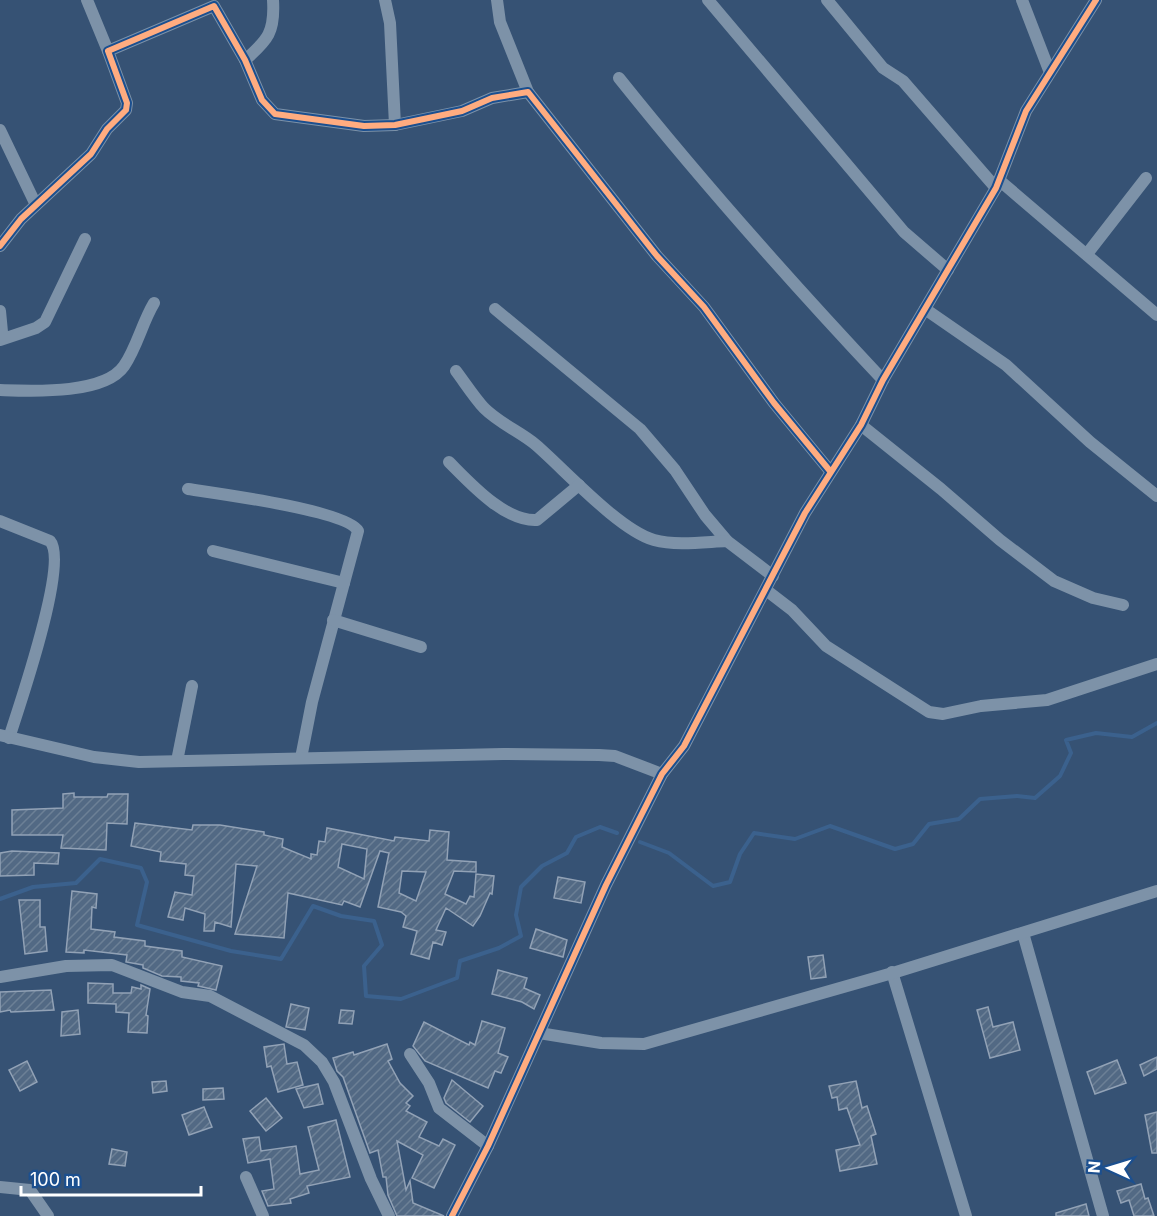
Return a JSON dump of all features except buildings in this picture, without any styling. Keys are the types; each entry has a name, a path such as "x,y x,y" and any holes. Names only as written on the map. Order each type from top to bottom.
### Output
{"street":[{"path":"0,246 36,205 91,154 107,129 126,110 127,103 87,0"},
{"path":"245,60 267,41 274,16 273,0"},
{"path":"385,0 390,23 395,125"},
{"path":"497,0 500,22 528,92 657,256 704,307 774,403 830,471"},
{"path":"708,0 904,232 948,270"},
{"path":"827,0 883,68 903,81 998,184 1087,254 1157,315"},
{"path":"1022,0 1049,69"},
{"path":"452,1216 488,1146 606,885 662,774 684,746 830,471 861,425 883,380 998,184 1026,111 1049,69 1095,0"},
{"path":"108,51 219,3 262,100 275,114 364,126 395,125 462,111 492,98 528,92"},
{"path":"619,78 675,148 787,278 883,380"},
{"path":"0,130 36,205"},
{"path":"1087,254 1146,178"},
{"path":"0,311 3,318 0,338 36,328 45,322 85,239"},
{"path":"0,390 63,392 115,375 128,360 154,303"},
{"path":"495,309 640,429 675,470 705,515 727,541 773,576"},
{"path":"925,309 1006,365 1090,442 1157,496"},
{"path":"456,372 485,408 513,432 534,443 579,485 636,531 653,540 727,541"},
{"path":"861,425 1000,540 1053,580 1093,598 1123,605"},
{"path":"449,462 481,494 515,516 528,521 537,520 579,485"},
{"path":"188,489 312,511 350,522 355,526 358,536 333,620 312,702 301,758"},
{"path":"0,521 51,541 56,552 52,586 38,643 5,737 118,761 503,754 599,755 615,756 662,774"},
{"path":"213,551 344,583"},
{"path":"766,590 792,610 826,646 928,712 943,714 981,706 1047,700 1157,664"},
{"path":"333,620 421,647"},
{"path":"177,761 192,686"},
{"path":"539,1033 601,1044 645,1044 1023,933 1157,891"},
{"path":"1023,933 1103,1216"},
{"path":"0,976 66,966 112,965 182,992 210,996 304,1045 321,1062 334,1082 371,1179 389,1216"},
{"path":"892,972 966,1216"},
{"path":"410,1054 429,1083 439,1108 488,1146"},
{"path":"246,1177 264,1216"},
{"path":"0,1187 30,1190 48,1216"}],"waterway":[{"path":"640,842 669,853 713,886 730,882 740,854 754,833 795,839 830,826 895,849 913,844 929,824 959,819 980,799 1017,796 1035,798 1060,776 1071,753 1066,740 1096,733 1132,737 1157,723"},
{"path":"0,899 33,887 76,883 100,859 141,868 147,882 137,925 231,951 281,959 313,906 341,916 374,921 382,945 364,966 366,996 401,999 457,978 460,961 499,948 521,936 516,915 521,887 542,866 567,853 576,837 600,827 617,833"}],"cycle path":[{"path":"452,1216 488,1146 606,885 662,774 684,746 805,513 861,425 883,380 996,188 1026,111 1096,0"},
{"path":"0,246 21,219 91,154 107,129 126,110 127,103 108,51 214,6 245,60 262,100 275,114 364,126 395,125 462,111 492,98 528,92 657,256 704,307 774,403 830,471"}]}
